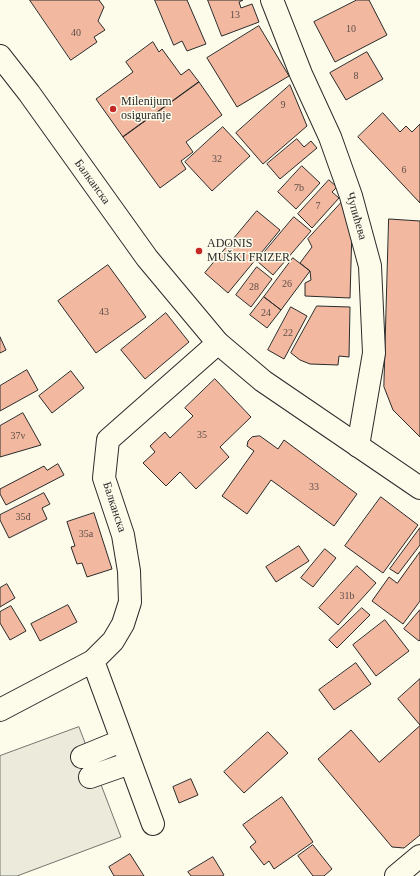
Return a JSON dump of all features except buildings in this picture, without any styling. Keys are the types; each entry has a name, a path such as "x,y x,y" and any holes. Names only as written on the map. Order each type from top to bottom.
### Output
{"street":[{"name":"Чупићева","path":"272,0 301,74 330,137 351,196 370,266 374,353 358,446"},
{"name":"Балканска","path":"0,56 29,93 147,258 218,343 263,381 420,488"},
{"name":"Балканска","path":"0,710 93,661 113,641 123,624 130,602 129,572 123,535 104,478 108,440 218,343"},
{"path":"93,661 152,824"},
{"path":"82,757 122,741"},
{"path":"90,777 130,763"},
{"path":"396,876 420,856"}],"shaded area":[{"path":"79,727 121,837 17,876 0,876 0,756"}],"place":[{"name":"Milenijum osiguranje","path":"113,109"},
{"name":"ADONIS MUŠKI FRIZER","path":"199,251"}]}
